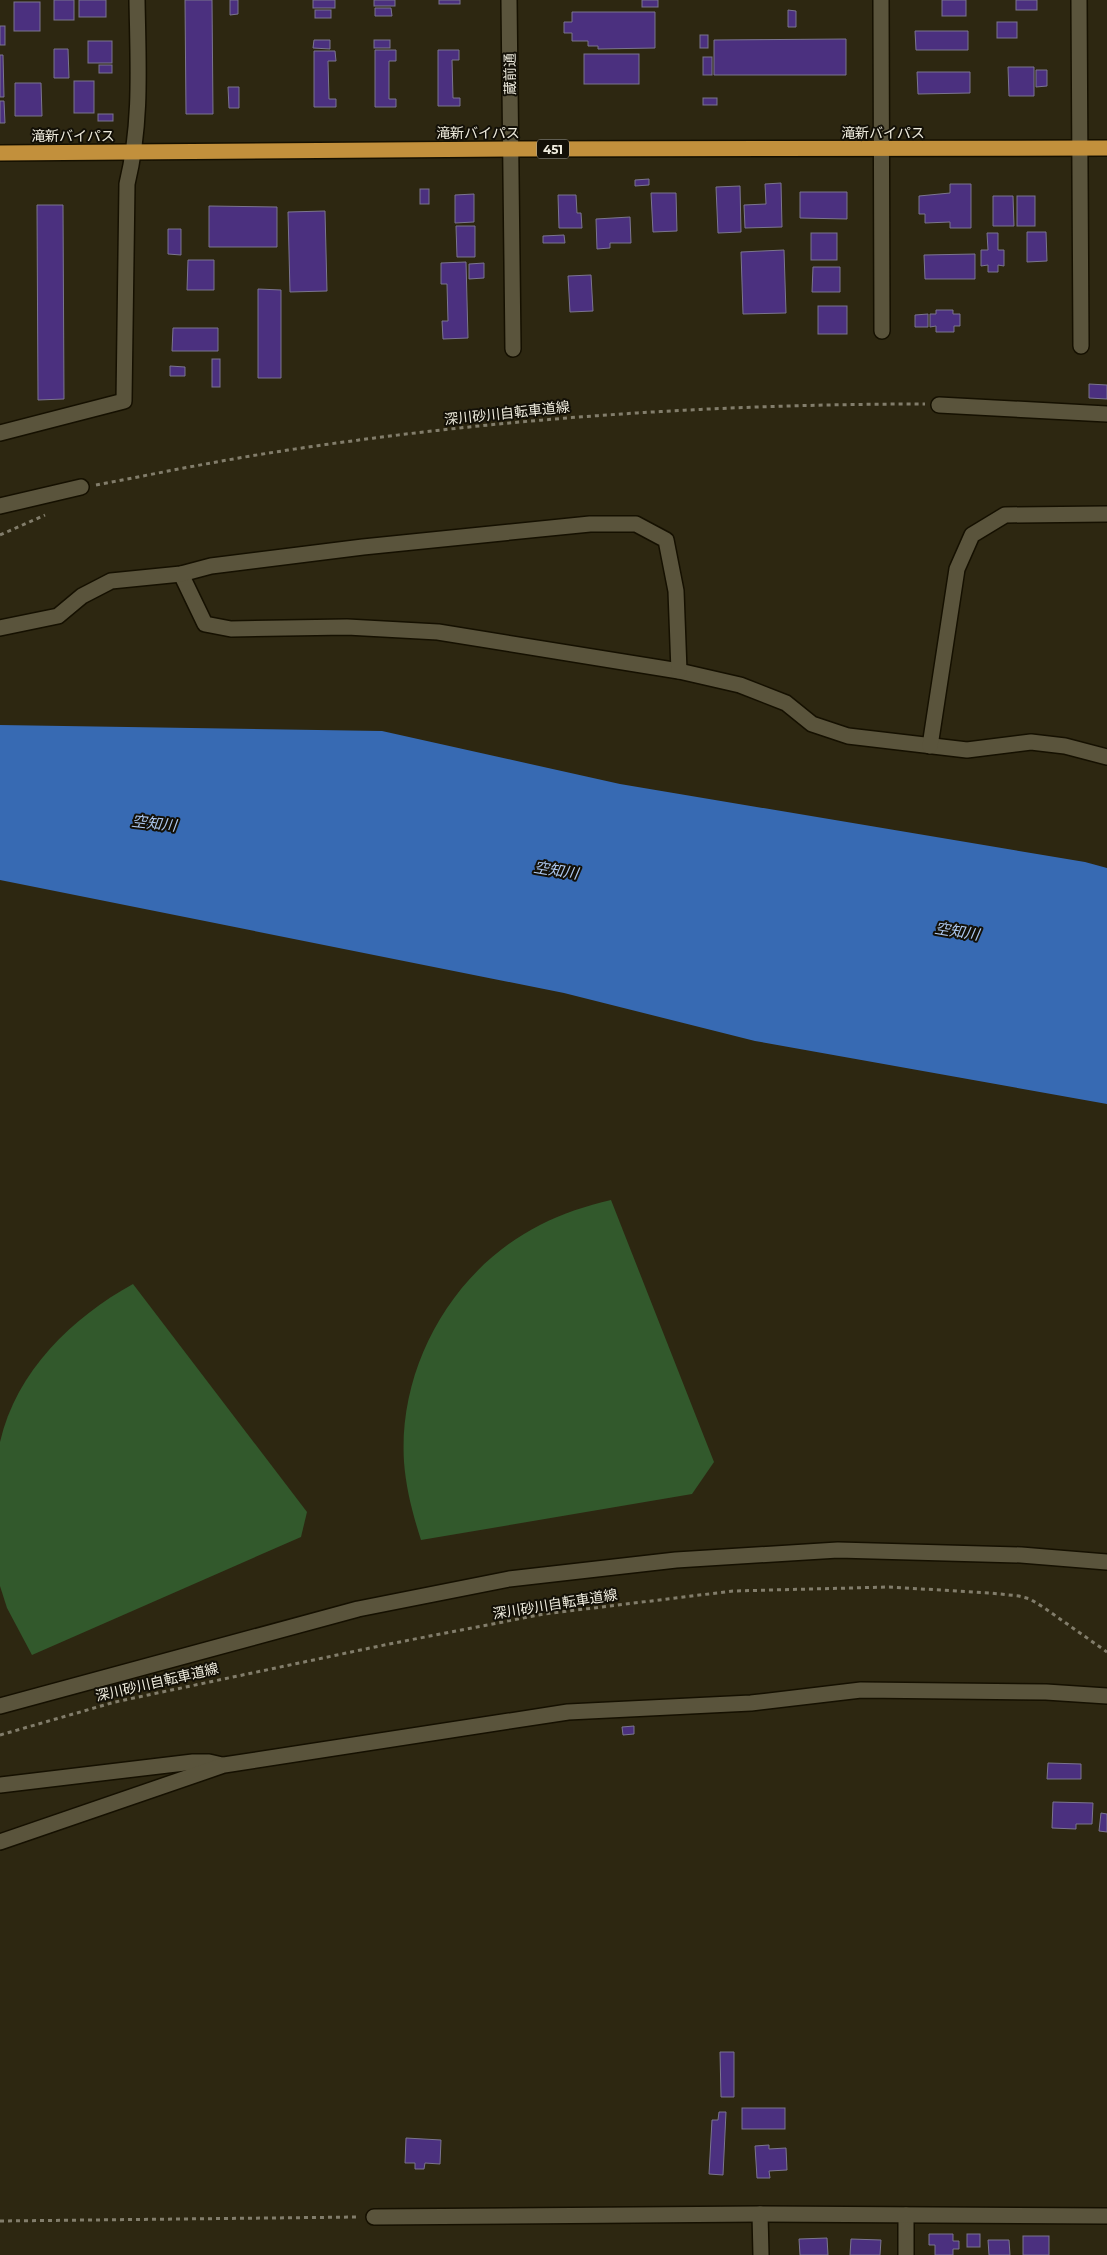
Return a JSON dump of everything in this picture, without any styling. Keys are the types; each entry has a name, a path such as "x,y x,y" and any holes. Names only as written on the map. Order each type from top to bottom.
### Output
{"highway":[{"name":"滝新バイパス","path":"0,153 511,149 1107,148"}],"street":[{"path":"0,432 124,401 127,184 135,152 138,121 138,0"},
{"name":"蔵前通","path":"509,0 513,349"},
{"path":"881,0 883,149 882,331"},
{"path":"1079,0 1081,346"},
{"path":"939,405 1107,414"},
{"path":"0,506 81,487"},
{"path":"930,746 957,569 972,535 1005,515 1107,514"},
{"path":"0,628 58,616 82,596 112,581 181,574 211,566 363,547 590,524 636,524 666,540 676,591 679,672"},
{"path":"181,574 205,624 231,629 347,627 438,632 679,672 740,685 786,704 812,724 848,736 967,750 1031,742 1064,746 1107,757"},
{"path":"0,1706 358,1609 509,1579 676,1560 838,1550 1022,1555 1107,1562"},
{"path":"0,1842 224,1765 568,1712 751,1703 861,1690 1046,1692 1107,1696"},
{"path":"0,1785 193,1762 209,1762 224,1765"},
{"path":"760,2214 761,2255"},
{"path":"374,2217 760,2214 1107,2216"},
{"path":"906,2215 906,2255"}],"path":[{"name":"深川砂川自転車道線","path":"81,487 269,453 552,419 784,405 939,405"},
{"name":"深川砂川自転車道線","path":"0,1735 115,1702 389,1644 544,1614 733,1591 890,1587 1020,1596 1030,1599 1043,1607 1107,1652"},
{"path":"0,2222 374,2217"}],"green space":[{"path":"611,1200 714,1462 692,1494 421,1540 406,1482 404,1462 405,1426 410,1391 421,1356 437,1324 457,1294 481,1267 509,1244 557,1217"},
{"path":"133,1284 307,1512 301,1537 32,1655 7,1608 0,1586 0,1442 8,1416 19,1392 33,1370 50,1349 89,1313"}],"water":[{"name":"空知川","path":"0,725 382,731 620,784 1085,862 1107,868 1107,1104 755,1041 564,993 0,880"}],"building":[{"path":"54,0 74,0 74,20 54,20"},
{"path":"79,0 106,0 106,17 79,17"},
{"path":"185,0 212,0 213,114 186,114"},
{"path":"230,0 238,0 238,14 230,15"},
{"path":"313,0 335,0 335,8 313,8"},
{"path":"374,0 395,0 395,6 374,6"},
{"path":"439,0 460,0 460,4 439,4"},
{"path":"642,0 658,0 658,7 642,7"},
{"path":"942,0 966,0 966,16 942,16"},
{"path":"1016,0 1037,0 1037,10 1016,10"},
{"path":"14,2 40,2 40,31 14,31"},
{"path":"375,8 391,8 392,16 375,16"},
{"path":"315,10 331,10 331,18 315,18"},
{"path":"788,10 796,11 796,27 788,27"},
{"path":"572,12 655,12 655,48 598,49 598,46 588,46 588,41 572,41 572,33 564,33 564,22 572,22"},
{"path":"997,22 1017,22 1017,38 997,38"},
{"path":"0,26 5,26 5,45 0,45"},
{"path":"915,31 968,31 968,50 916,50"},
{"path":"700,35 708,35 708,48 700,48"},
{"path":"846,39 846,75 714,75 714,40"},
{"path":"314,40 330,40 330,49 313,48"},
{"path":"374,40 390,40 390,48 374,48"},
{"path":"88,41 112,41 112,63 88,63"},
{"path":"54,49 68,49 69,78 54,78"},
{"path":"375,50 396,50 396,61 389,61 389,99 396,99 396,107 375,107"},
{"path":"438,50 459,50 459,60 452,60 453,98 460,98 460,106 438,106"},
{"path":"314,51 335,51 336,61 328,61 329,99 336,99 336,107 314,107"},
{"path":"584,54 639,54 639,84 584,84"},
{"path":"0,55 3,55 4,97 0,97"},
{"path":"703,57 712,57 712,75 703,75"},
{"path":"99,65 112,65 112,73 99,73"},
{"path":"1008,67 1034,67 1034,96 1009,96"},
{"path":"1036,70 1047,70 1047,86 1036,87"},
{"path":"917,72 970,72 970,93 918,94"},
{"path":"74,81 94,81 94,113 74,113"},
{"path":"15,83 41,83 42,116 15,116"},
{"path":"228,87 239,87 239,108 229,108"},
{"path":"703,98 717,98 717,105 703,105"},
{"path":"0,101 4,101 5,123 0,123"},
{"path":"98,114 113,114 113,121 98,121"},
{"path":"649,179 649,185 635,186 635,180"},
{"path":"781,183 782,227 745,228 744,205 766,204 765,184"},
{"path":"950,184 971,184 971,228 950,228 950,222 925,223 925,214 919,214 919,196 950,193"},
{"path":"740,186 741,232 718,233 716,187"},
{"path":"420,189 429,189 429,204 420,204"},
{"path":"800,192 847,192 847,219 800,218"},
{"path":"651,193 676,193 677,231 653,232"},
{"path":"474,194 474,222 455,223 455,195"},
{"path":"558,195 576,195 577,213 581,213 582,228 559,228"},
{"path":"993,196 1013,196 1014,226 993,226"},
{"path":"1017,196 1035,196 1035,226 1017,226"},
{"path":"37,205 63,205 64,399 38,400"},
{"path":"209,206 277,207 277,247 209,247"},
{"path":"325,211 327,291 290,292 288,212"},
{"path":"630,217 631,243 610,243 610,248 597,249 596,219"},
{"path":"456,226 475,226 475,257 457,257"},
{"path":"168,229 181,229 181,255 168,254"},
{"path":"1027,232 1046,232 1047,261 1027,262"},
{"path":"811,233 837,233 837,260 811,260"},
{"path":"987,233 998,233 998,250 1004,250 1004,266 998,265 998,272 988,272 988,265 981,266 981,250 988,250"},
{"path":"564,235 565,243 543,243 543,236"},
{"path":"784,250 786,313 743,314 741,252"},
{"path":"975,254 975,279 925,279 924,255"},
{"path":"188,260 214,260 214,290 187,290"},
{"path":"466,262 468,338 443,339 442,321 448,321 447,284 441,284 441,263"},
{"path":"484,263 484,278 469,279 469,264"},
{"path":"813,267 840,267 840,292 812,292"},
{"path":"591,275 593,311 570,312 568,276"},
{"path":"258,289 281,290 281,378 258,378"},
{"path":"818,306 847,306 847,334 818,334"},
{"path":"936,310 953,310 953,314 960,314 960,326 954,326 954,332 936,332 936,326 930,327 930,314 936,314"},
{"path":"928,314 928,327 915,327 915,315"},
{"path":"173,328 218,328 218,351 172,351"},
{"path":"212,359 220,359 220,387 212,387"},
{"path":"170,366 185,367 185,376 170,376"},
{"path":"1089,384 1107,385 1107,399 1089,398"},
{"path":"634,1726 634,1734 623,1735 622,1727"},
{"path":"1048,1763 1081,1764 1081,1779 1047,1779"},
{"path":"1053,1802 1093,1803 1092,1824 1076,1824 1076,1829 1052,1828"},
{"path":"1101,1813 1107,1814 1107,1832 1099,1831"},
{"path":"720,2052 734,2052 734,2097 721,2097"},
{"path":"742,2108 785,2108 785,2129 742,2129"},
{"path":"719,2112 726,2112 723,2175 709,2174 712,2120 718,2120"},
{"path":"406,2138 441,2140 440,2164 425,2163 424,2169 415,2169 415,2163 405,2163"},
{"path":"769,2145 769,2149 786,2148 787,2170 769,2171 770,2178 757,2178 755,2146"},
{"path":"929,2234 953,2234 953,2241 959,2241 959,2249 953,2249 953,2255 935,2255 935,2245 929,2245"},
{"path":"967,2234 980,2234 980,2247 967,2247"},
{"path":"1023,2236 1049,2236 1049,2255 1023,2255"},
{"path":"827,2238 828,2255 800,2255 799,2239"},
{"path":"851,2239 881,2240 880,2255 850,2255"},
{"path":"988,2240 1009,2240 1010,2255 989,2255"}]}
